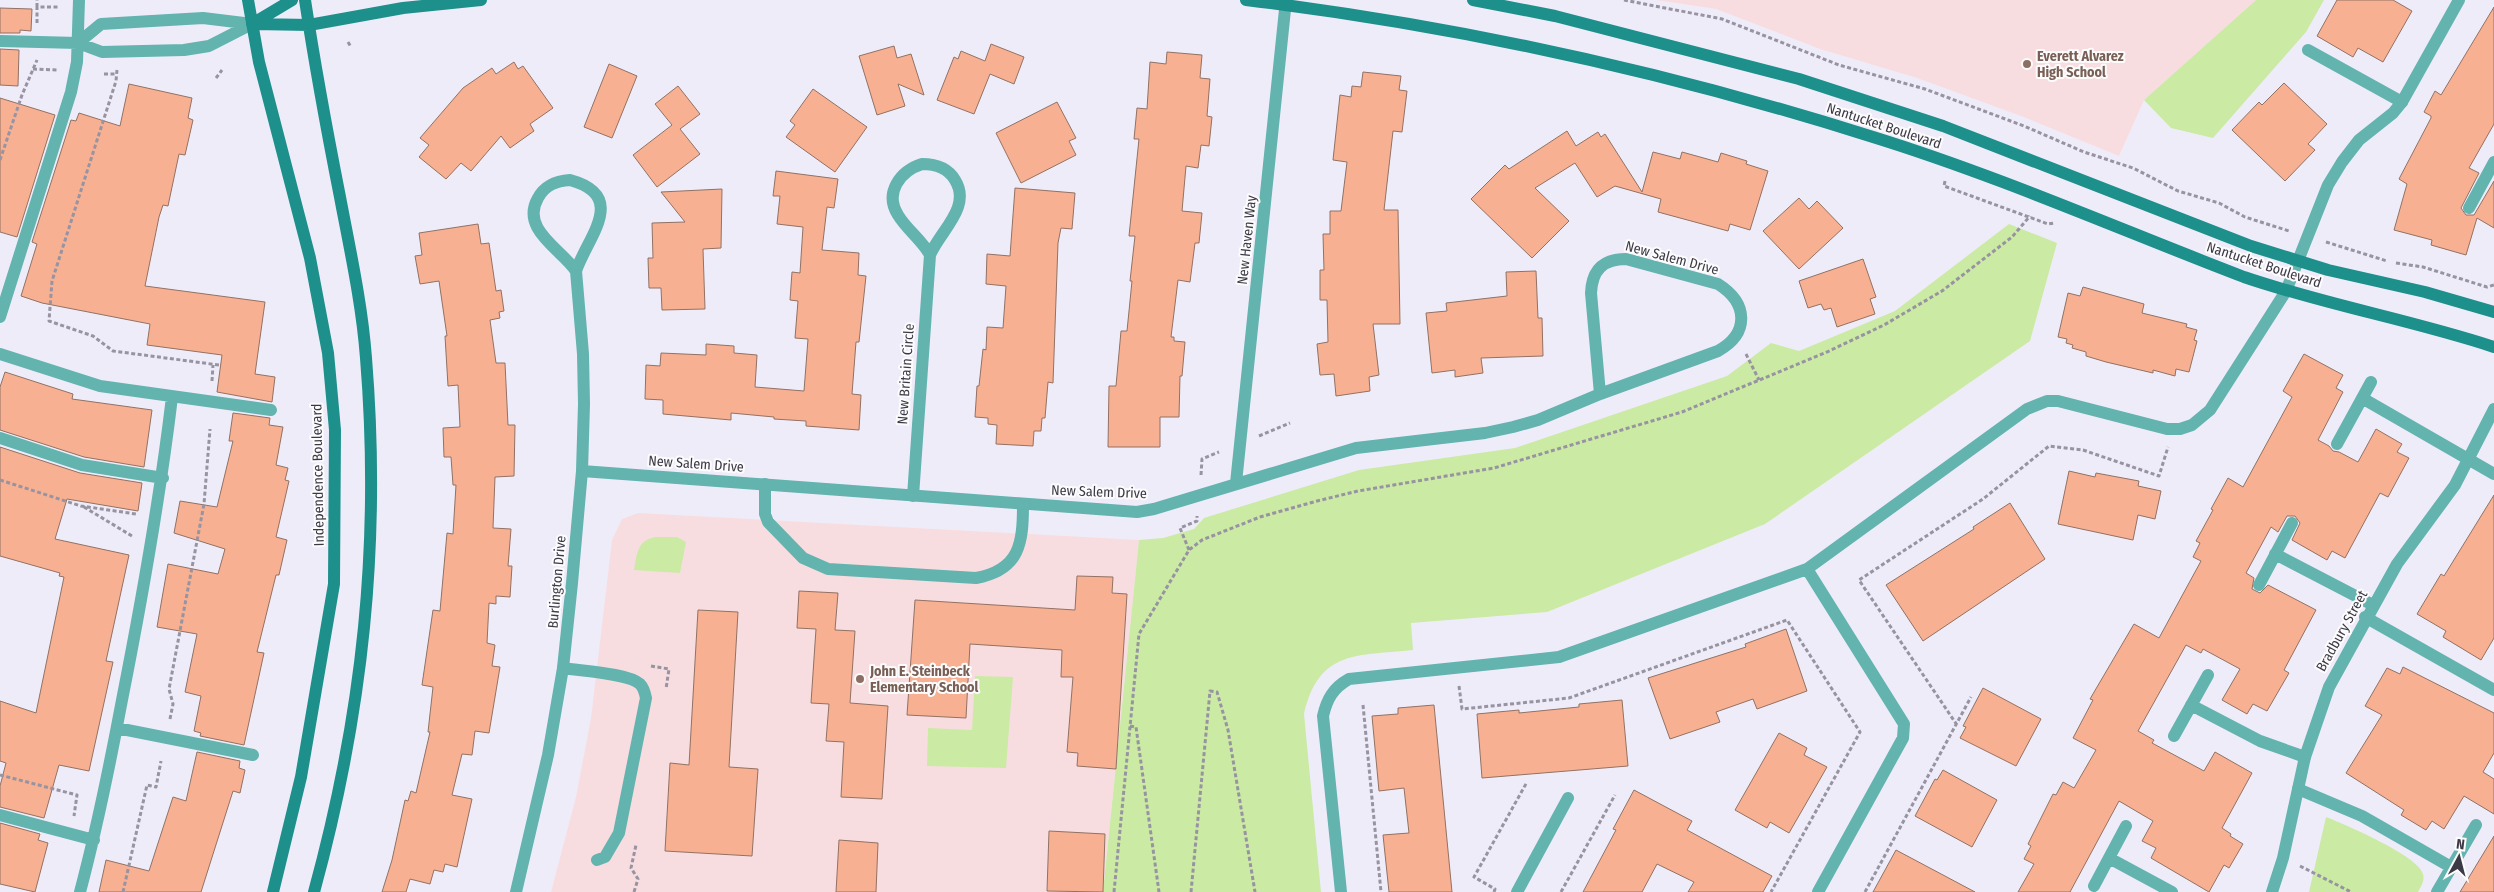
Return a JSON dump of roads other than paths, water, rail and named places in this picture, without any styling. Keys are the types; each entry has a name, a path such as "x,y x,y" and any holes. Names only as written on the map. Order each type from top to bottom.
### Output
{"street":[{"path":"0,317 71,92 78,43 79,0"},
{"name":"Independence Boulevard","path":"248,0 252,24 310,258 328,353 336,430 334,584 301,778 273,892"},
{"path":"0,41 78,43 102,52 184,50 209,46 252,24 292,0"},
{"path":"305,0 319,91 354,269 366,356 373,485 369,596 358,694 332,826 314,892"},
{"path":"78,43 101,24 203,18 252,24 309,24 403,8 481,0"},
{"name":"Nantucket Boulevard","path":"1246,0 1286,2 1421,25 1706,86 1875,137 1974,172 2236,274 2286,291 2455,334 2494,347"},
{"name":"Nantucket Boulevard","path":"1472,0 1555,16 1706,53 1816,84 1952,130 2251,246 2328,270 2417,290 2494,312"},
{"path":"1341,892 1323,716 1329,698 1338,685 1349,679 1559,657 1806,569 2037,404 2058,401 2076,404 2153,426 2174,429 2192,425 2210,410 2286,291 2300,261 2328,185 2342,162 2359,140 2402,102 2459,0"},
{"name":"New Haven Way","path":"1236,483 1286,2"},
{"path":"2308,50 2402,102"},
{"path":"2469,208 2494,162"},
{"name":"New Britain Circle","path":"913,496 930,255 940,235 955,217 960,207 961,196 958,185 944,168 933,164 922,164 912,167 903,174 896,183 893,194 894,205 898,215 924,244 930,255"},
{"name":"Burlington Drive","path":"516,892 548,756 563,668 582,471 583,354 576,271 584,250 597,230 601,219 601,208 597,198 590,189 570,180 559,181 549,185 535,202 533,214 540,234 560,251 576,271"},
{"name":"New Salem Drive","path":"582,471 1137,512 1154,509 1356,448 1485,433 1538,420 1600,394 1730,345 1740,326 1741,314 1737,300 1731,292 1718,284 1626,259 1614,259 1599,266 1593,278 1591,293 1600,394"},
{"path":"0,354 100,386 271,410"},
{"path":"2337,444 2370,382"},
{"path":"80,892 94,840 141,607 163,478 172,397"},
{"path":"2362,398 2470,458 2494,474"},
{"name":"Bradbury Street","path":"2272,892 2283,858 2305,757 2328,687 2397,564 2436,512 2470,458 2494,409"},
{"path":"0,438 82,465 163,478"},
{"path":"765,484 765,514 768,522 804,558 828,569 976,578 992,575 1008,566 1020,545 1024,504"},
{"path":"2259,585 2292,523"},
{"path":"2275,554 2373,605"},
{"path":"1806,569 1904,724 1903,738 1818,892"},
{"path":"2365,618 2494,690"},
{"path":"563,668 625,678 640,683 646,698 619,833 605,857 597,860"},
{"path":"2174,736 2208,675"},
{"path":"2191,705 2260,741 2305,757"},
{"path":"117,728 253,755"},
{"path":"2298,789 2362,816 2451,868"},
{"path":"1517,892 1568,798"},
{"path":"0,815 94,840"},
{"path":"2437,892 2476,825"},
{"path":"2094,886 2126,826"},
{"path":"2109,858 2172,892"}],"place":[{"name":"Everett Alvarez High School","path":"2027,64"},
{"name":"John E. Steinbeck Elementary School","path":"860,679"}]}
